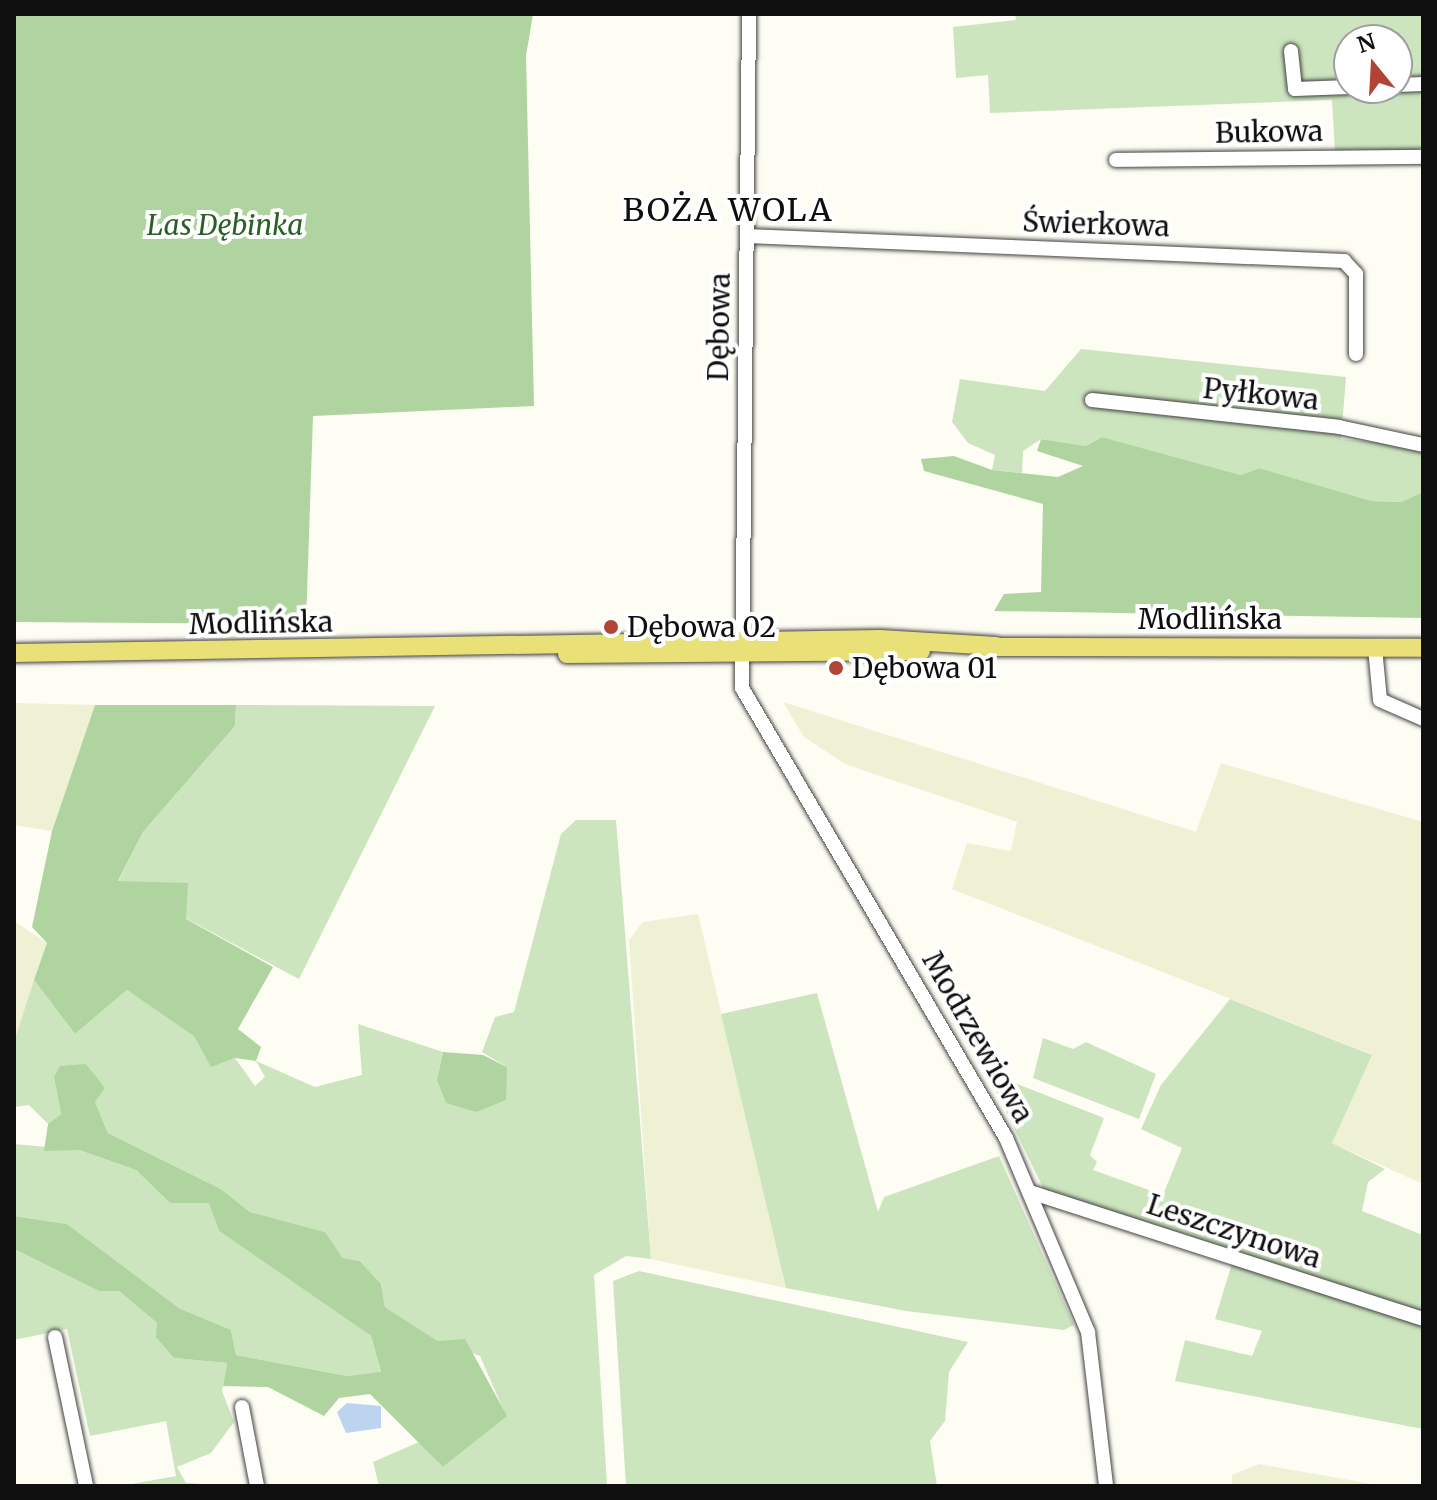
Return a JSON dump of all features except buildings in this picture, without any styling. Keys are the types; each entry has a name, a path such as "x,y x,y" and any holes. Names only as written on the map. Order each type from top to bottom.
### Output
{"main road":[{"name":"Modlińska","path":"14,653 996,646 1423,648"}],"street":[{"name":"Dębowa","path":"741,647 749,14"},
{"path":"1291,51 1295,89 1333,88"},
{"name":"Bukowa","path":"1116,160 1423,157"},
{"name":"Świerkowa","path":"747,236 1344,261 1356,274 1356,354"},
{"name":"Pyłkowa","path":"1092,400 1339,427 1423,445"},
{"name":"Modrzewiowa","path":"741,647 742,688 973,1072 1030,1192 1088,1332 1106,1486"},
{"path":"1375,648 1380,700 1423,719"},
{"name":"Leszczynowa","path":"1030,1192 1423,1319"},
{"path":"55,1337 86,1486"},
{"path":"242,1407 257,1486"}],"green space":[{"name":"Las Dębinka","path":"14,14 533,14 526,56 534,406 313,416 306,624 14,622"},
{"path":"1015,14 1423,14 1423,152 1335,153 1332,100 990,113 988,75 956,78 953,27 1016,20"},
{"path":"1081,349 1346,377 1341,439 1423,447 1423,492 1401,502 1372,501 1259,468 1241,475 1102,437 1086,446 1041,439 1023,451 1022,473 992,470 995,455 968,443 952,422 960,379 1045,391"},
{"path":"1102,437 1241,475 1259,468 1372,501 1401,502 1423,492 1423,618 994,611 1004,594 1041,592 1043,504 924,471 921,459 954,456 992,470 1058,477 1083,466 1037,451 1041,439 1086,446"},
{"path":"783,702 1196,832 1221,763 1423,822 1423,1184 1332,1143 1371,1054 952,889 967,843 1011,851 1017,822 845,764 804,737"},
{"path":"14,703 95,705 52,831 14,825"},
{"path":"95,705 236,705 235,726 143,832 118,881 188,883 186,919 273,967 238,1029 261,1047 256,1061 235,1058 211,1067 194,1036 127,990 75,1034 34,980 47,943 32,927 52,831"},
{"path":"236,705 435,706 299,979 118,882 143,832 235,726"},
{"path":"576,820 616,820 651,1259 626,1256 594,1275 607,1486 379,1486 373,1462 419,1442 443,1467 506,1416 480,1356 438,1341 385,1307 381,1284 360,1261 343,1258 325,1232 250,1212 221,1189 108,1133 95,1102 98,1082 86,1064 54,1077 61,1114 48,1124 29,1105 14,1107 14,1042 34,980 75,1034 127,990 194,1035 211,1066 235,1058 255,1086 265,1077 256,1061 315,1087 362,1075 358,1024 443,1052 437,1080 507,1067 482,1052 495,1017 514,1012 561,834"},
{"path":"698,914 786,1288 651,1259 629,940 643,922"},
{"path":"14,921 47,943 14,1042"},
{"path":"817,993 878,1212 884,1197 999,1156 1074,1325 1064,1330 906,1311 786,1288 721,1014"},
{"path":"1230,999 1372,1055 1332,1143 1385,1169 1368,1182 1362,1211 1423,1235 1423,1429 1175,1381 1185,1340 1252,1356 1262,1331 1215,1319 1233,1260 1047,1196 987,1072 1104,1118 1090,1155 1097,1162 1093,1170 1163,1195 1182,1148 1141,1129 1161,1085"},
{"path":"1043,1038 1073,1049 1086,1042 1156,1074 1139,1119 1033,1078"},
{"path":"443,1052 483,1055 507,1067 506,1100 476,1112 446,1103 437,1080"},
{"path":"86,1064 105,1088 95,1102 108,1133 221,1189 250,1212 325,1232 343,1258 360,1261 381,1284 385,1307 438,1341 465,1339 507,1416 443,1467 370,1394 339,1398 324,1416 268,1387 223,1386 227,1363 174,1358 156,1337 157,1323 119,1291 99,1291 14,1249 14,1216 67,1224 179,1308 231,1330 236,1355 347,1376 381,1372 371,1336 219,1231 209,1203 170,1203 136,1170 79,1150 44,1151 48,1124 61,1114 54,1077 60,1066"},
{"path":"14,1144 79,1150 136,1170 170,1203 210,1202 219,1231 371,1336 381,1373 347,1376 236,1355 231,1330 179,1308 67,1224 14,1216"},
{"path":"14,1249 99,1291 119,1291 157,1323 174,1358 227,1363 222,1391 234,1422 211,1453 177,1467 186,1483 236,1486 121,1486 176,1476 166,1421 90,1436 67,1329 14,1340"},
{"path":"639,1271 968,1342 949,1372 945,1421 930,1441 937,1486 626,1486 613,1281"},
{"path":"1259,1464 1383,1486 1232,1486 1232,1475"}],"water":[{"path":"347,1403 381,1406 381,1428 346,1433 337,1412"}],"place":[{"name":"Dębowa 02","path":"611,627"},
{"name":"Dębowa 01","path":"836,668"}],"district":[{"name":"BOŻA WOLA","path":"728,210"}]}
